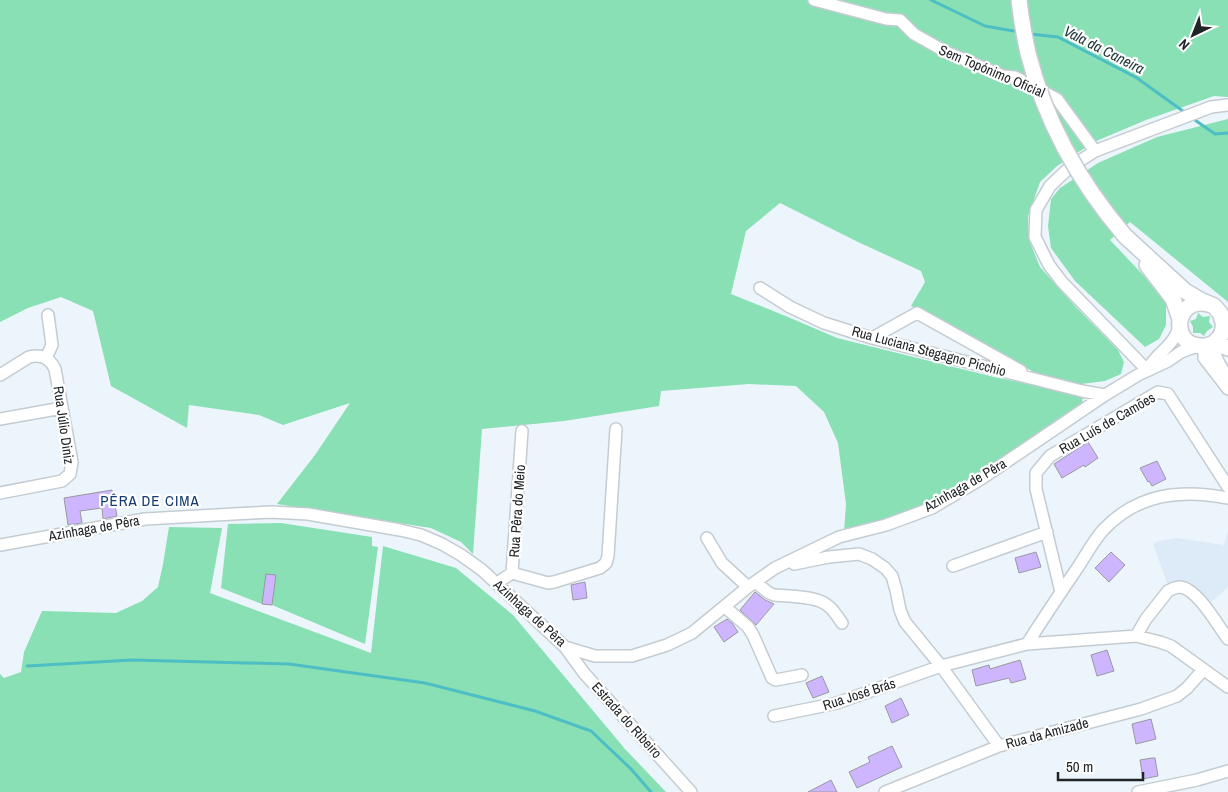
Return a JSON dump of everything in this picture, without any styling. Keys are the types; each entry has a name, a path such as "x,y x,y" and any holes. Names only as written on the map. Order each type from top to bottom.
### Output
{"main road":[{"path":"1019,0 1028,52 1043,102 1071,162 1105,212 1173,299 1181,334 1186,341 1211,345 1220,337 1223,330 1223,321 1219,314 1185,291 1125,236"},
{"path":"1180,323 1183,312 1190,305 1200,303 1219,314"}],"street":[{"name":"Sem Topónimo Oficial","path":"814,0 886,19 900,20 914,34 946,52 1004,76 1015,78 1057,99 1095,151"},
{"path":"1147,370 1062,282 1049,266 1035,237 1036,210 1050,186 1069,168 1095,151 1211,107 1228,105"},
{"name":"Rua Luciana Stegagno Picchio","path":"760,288 790,307 824,323 872,338 1082,391 1105,395"},
{"path":"872,338 917,313 1036,379"},
{"path":"0,374 29,357 39,355 46,358 52,344 48,315"},
{"name":"Azinhaga de Pêra","path":"1147,370 1174,339 1180,323"},
{"path":"1211,345 1221,368 1228,377"},
{"path":"1211,345 1204,358 1228,390"},
{"name":"Azinhaga de Pêra","path":"0,545 145,519 261,513 308,514 400,530 442,544 461,555 482,570 565,647 595,656 632,656 666,645 692,633 775,568 840,537 886,525 932,508 981,478 1105,395 1147,370 1168,361 1181,352 1211,345"},
{"name":"Rua Júlio Diniz","path":"0,493 54,484 67,478 70,474 72,462 55,368 46,358"},
{"name":"Rua Luís de Camões","path":"1061,592 1036,489 1036,473 1050,456 1158,392 1168,394 1228,487"},
{"path":"0,419 62,408"},
{"path":"512,573 554,582 604,566 608,556 616,429"},
{"name":"Rua Pêra do Meio","path":"497,584 512,573 522,431"},
{"path":"1027,644 1101,533 1129,508 1158,497 1175,494 1201,494 1228,498"},
{"path":"953,566 1047,532"},
{"path":"706,538 722,563 751,585 774,595 804,597 822,601 828,605 842,623"},
{"path":"775,568 829,557 858,554 872,559 885,568 892,576 900,610 905,622 942,666 999,746"},
{"path":"1136,636 1146,619 1168,591 1180,587 1196,597 1228,639"},
{"path":"724,607 748,627 754,635 772,678 776,680 802,675"},
{"name":"Rua José Brás","path":"774,716 837,703 942,666 1027,644 1136,636 1171,646 1228,687"},
{"name":"Estrada do Ribeiro","path":"565,647 584,673 691,792"},
{"name":"Rua da Amizade","path":"885,792 999,746 1141,709 1177,696 1188,688 1203,670"},
{"path":"1138,792 1197,780 1228,771"}],"shaded area":[{"path":"1228,531 1228,587 1210,603 1191,584 1182,581 1172,581 1168,585 1153,544 1158,541 1177,538 1224,545"}],"green space":[{"path":"0,0 1228,0 1228,97 1214,96 1146,120 1094,142 1057,166 1040,182 1028,216 1029,240 1040,267 1118,350 1124,362 1121,374 1105,381 1074,385 1039,375 943,321 911,306 925,282 921,271 780,203 746,231 731,294 837,338 994,377 1083,395 1082,404 982,472 925,505 844,532 846,504 838,443 824,412 796,386 749,384 661,391 659,406 564,421 482,429 473,554 461,542 431,528 277,504 315,455 350,403 283,425 259,415 189,405 187,428 111,386 93,311 61,297 28,308 0,322"},
{"path":"1228,119 1228,302 1130,222 1110,240 1166,303 1166,325 1159,339 1145,347 1075,281 1051,248 1048,226 1051,199 1060,188 1098,163 1157,137"},
{"path":"1198,313 1203,317 1210,316 1209,322 1213,327 1204,336 1200,333 1193,333 1190,321 1196,319"},
{"path":"281,523 372,537 372,546 378,547 365,644 272,605 262,604 221,588 228,524"},
{"path":"169,527 222,528 210,593 371,653 383,546 456,568 513,615 625,749 666,792 0,792 0,674 4,678 21,672 24,652 42,611 116,613 142,601 158,587"}],"building":[{"path":"1088,442 1098,458 1085,467 1084,465 1062,478 1054,464"},
{"path":"1157,461 1166,479 1152,486 1140,468"},
{"path":"112,490 117,516 103,519 102,508 80,511 82,523 68,525 64,498"},
{"path":"1036,552 1041,567 1019,573 1015,558"},
{"path":"1111,552 1125,565 1109,582 1095,568"},
{"path":"266,574 276,575 272,605 262,604"},
{"path":"585,582 587,598 573,600 571,585"},
{"path":"755,592 774,604 756,625 740,610"},
{"path":"727,619 738,632 724,642 714,627"},
{"path":"1107,650 1114,671 1097,676 1091,655"},
{"path":"1020,660 1026,679 1011,683 1009,678 976,686 972,670 989,665 990,669"},
{"path":"822,676 829,692 813,698 806,683"},
{"path":"901,698 909,715 892,723 885,706"},
{"path":"1151,719 1156,739 1136,744 1132,724"},
{"path":"892,746 902,767 857,788 849,772 870,762 868,757"},
{"path":"1155,758 1158,776 1143,779 1140,760"},
{"path":"831,780 837,792 808,792"}],"waterway":[{"name":"Vala da Caneira","path":"931,0 985,26 1019,32"},
{"name":"Vala da Caneira","path":"1030,34 1058,37 1137,78 1187,114"},
{"name":"Vala da Caneira","path":"1192,118 1215,134 1228,133"},
{"path":"27,666 132,660 289,664 425,683 535,711 591,731 631,769 651,792"}],"district":[{"name":"PÊRA DE CIMA","path":"150,501"}]}
